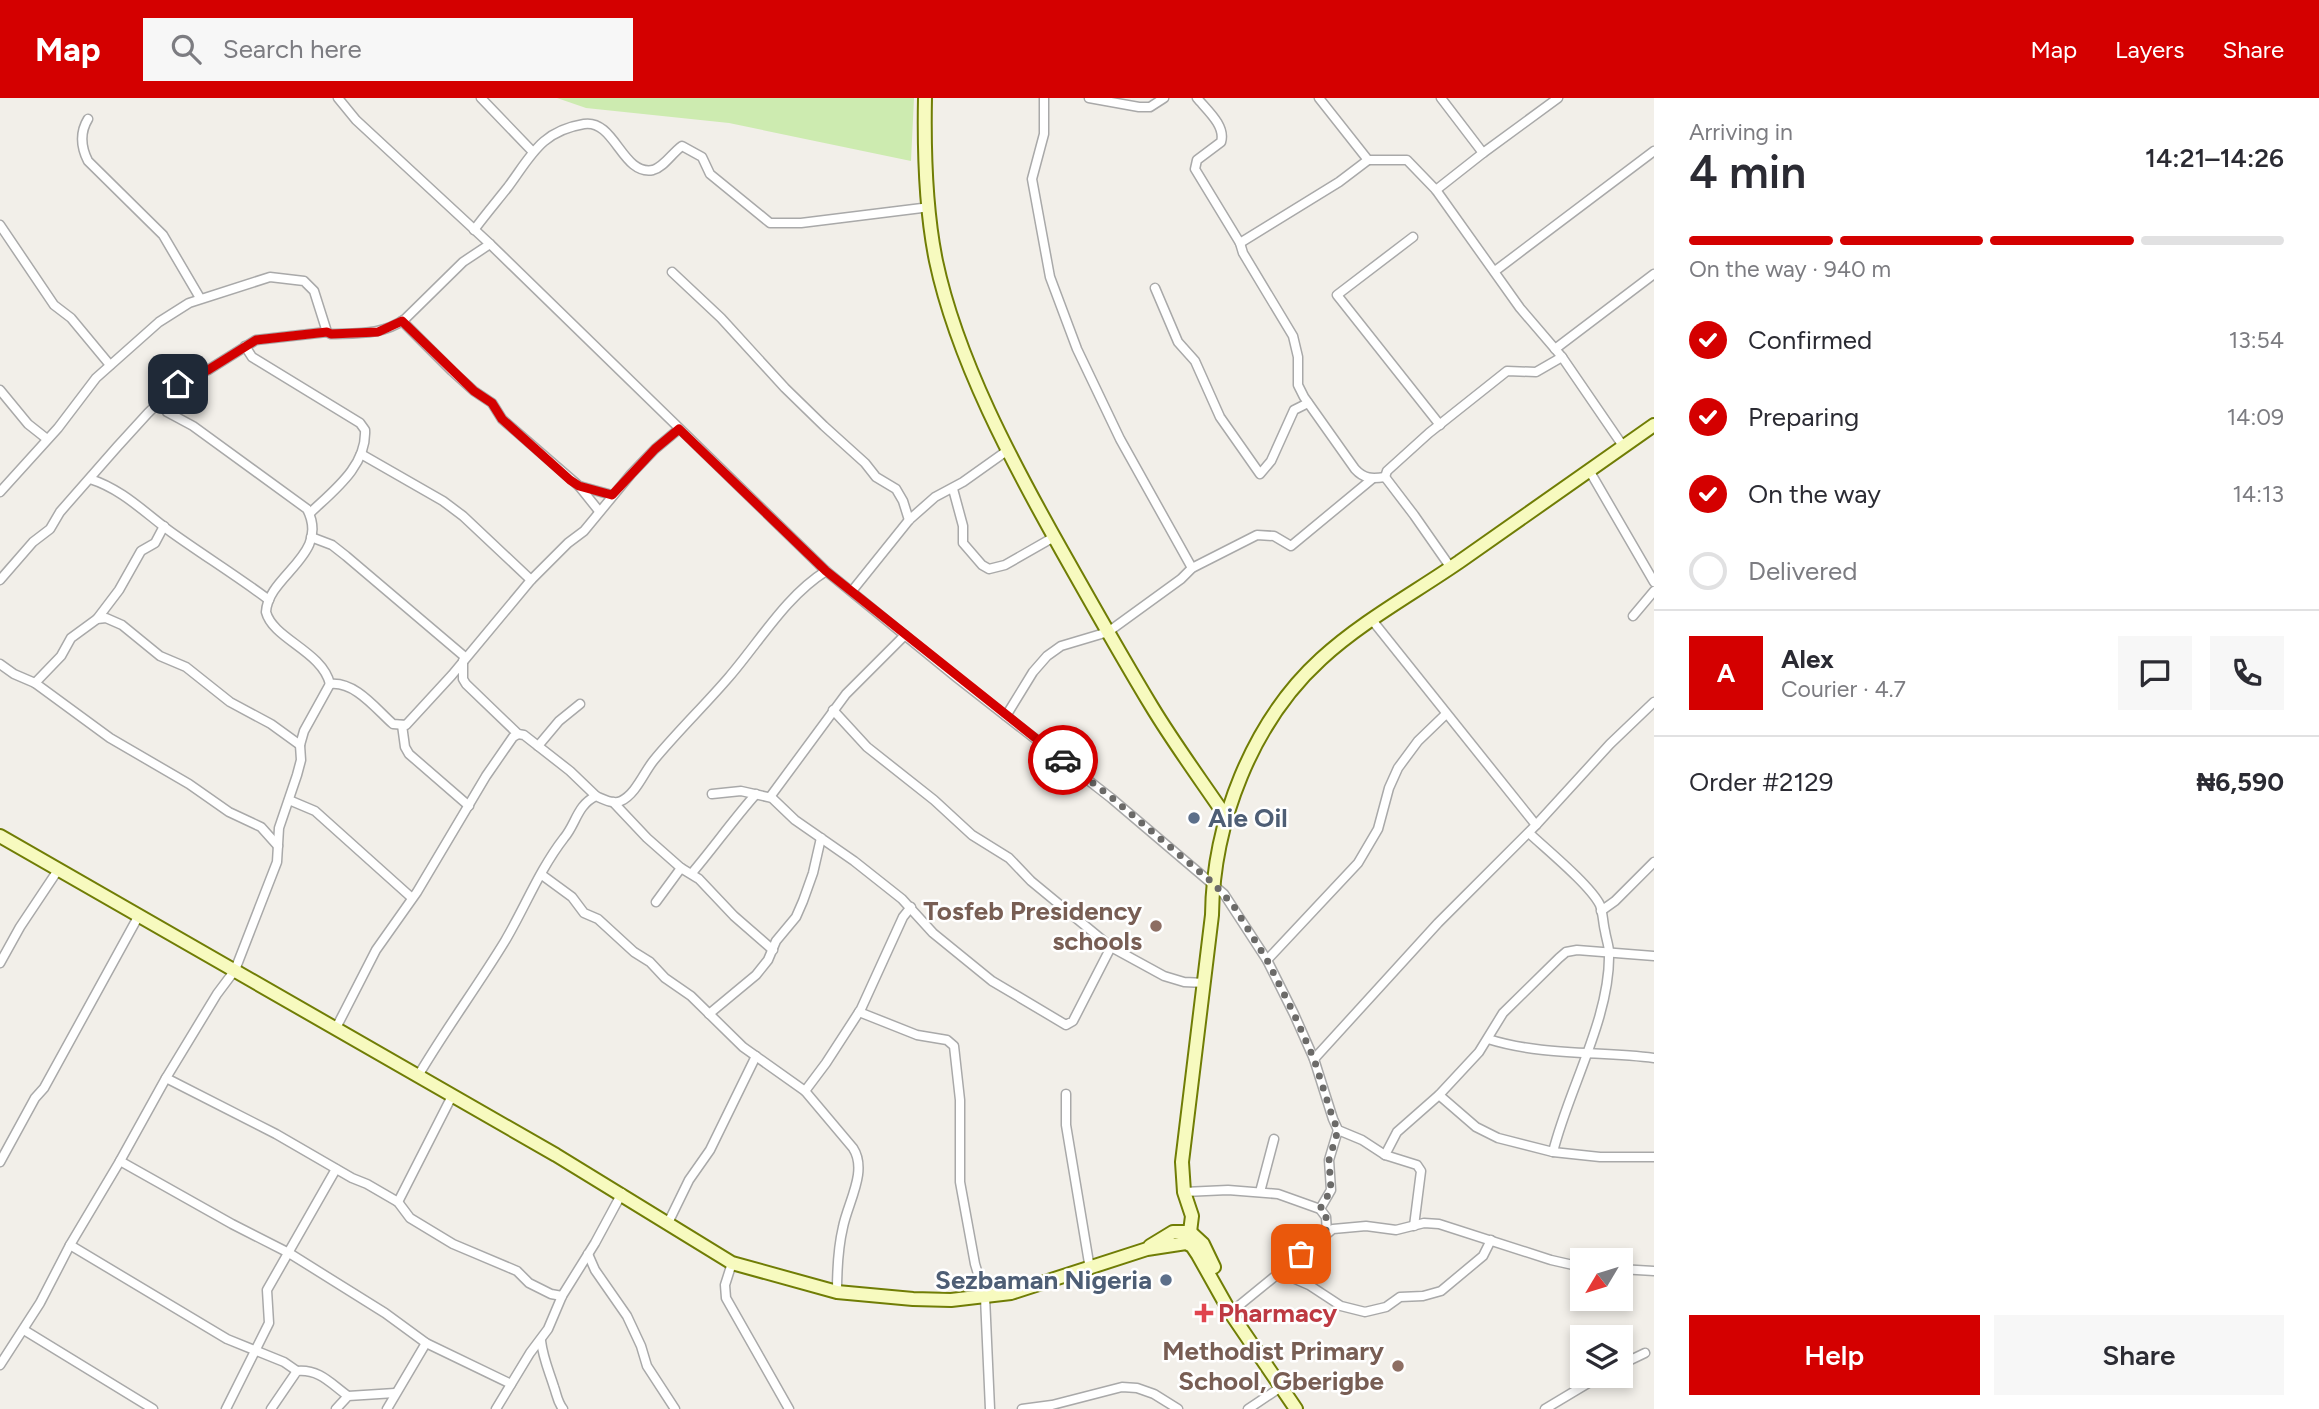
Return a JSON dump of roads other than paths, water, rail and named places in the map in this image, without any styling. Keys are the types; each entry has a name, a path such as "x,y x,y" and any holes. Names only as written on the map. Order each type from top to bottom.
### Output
{"street":[{"path":"338,98 356,120 489,244 826,571 1111,797 1213,883 1233,905 1267,960 1314,1059 1338,1130 1329,1160 1331,1190 1320,1209"},
{"path":"481,98 533,151"},
{"path":"925,98 925,153 936,259 942,287 976,379 1038,512 1160,719 1226,817"},
{"path":"1044,98 1044,134 1032,179 1050,277 1077,349 1120,439 1192,568"},
{"path":"1089,98 1139,103 1150,107 1164,98"},
{"path":"1197,98 1223,133 1221,142 1197,160 1195,169 1293,337 1298,357 1298,385 1355,470 1372,479 1385,477"},
{"path":"1319,98 1368,160"},
{"path":"1441,98 1483,153"},
{"path":"1436,190 1558,98"},
{"path":"88,119 83,127 82,138 83,152 88,161 163,236 200,298"},
{"path":"474,230 533,151 564,130 587,123 610,136 632,163 642,169 659,167 682,146 702,157 710,174 770,223 780,225 930,207"},
{"path":"1495,271 1654,151"},
{"path":"1240,243 1339,183 1368,160 1407,160 1436,190 1520,308 1562,357 1623,446"},
{"path":"0,225 54,304 71,318 110,365"},
{"path":"1413,237 1337,295 1440,425"},
{"path":"0,580 33,542 50,529 60,512 132,430 178,384 208,370 256,340 327,332 378,332 402,321 463,262 489,244"},
{"path":"672,272 876,477 896,489 903,500 909,520"},
{"path":"1555,349 1654,274"},
{"path":"0,492 96,378 159,322 200,298 270,276 304,281 314,291 327,332"},
{"path":"1155,288 1178,342 1195,361 1220,417 1260,474 1270,461 1294,410 1308,403"},
{"path":"402,321 474,391 492,403 502,419 579,486 599,511"},
{"path":"245,346 252,357 360,423 365,430 361,454 353,470 310,513"},
{"path":"1385,477 1387,471 1507,371 1535,372 1562,357"},
{"path":"0,390 28,424 47,439"},
{"path":"1,1361 24,1330 166,1078 236,970 270,881 279,848 279,828 301,760 300,745 308,722 330,684 326,671 270,621 266,612 269,600 309,547 310,513 304,505 267,478 193,426 167,412 164,406 165,397"},
{"path":"1190,1232 1192,1216 1184,1192 1182,1162 1184,1129 1205,983 1213,883 1226,817 1254,747 1284,697 1322,658 1372,620 1451,568 1654,425"},
{"path":"330,684 342,684 350,689 373,704 393,724 402,725 411,720 531,580 584,531 612,495 655,449 679,429"},
{"path":"852,591 909,520 935,497 953,489 1008,450"},
{"path":"361,454 453,508 531,580"},
{"path":"1589,470 1654,582"},
{"path":"1385,477 1451,568"},
{"path":"90,479 116,491 269,600"},
{"path":"1006,716 1033,672 1047,656 1061,646 1108,632 1192,568 1257,535 1274,536 1291,546 1372,479"},
{"path":"579,486 612,495"},
{"path":"953,489 964,543 982,565 989,569 1005,565 1054,537"},
{"path":"35,683 61,656 71,638 97,619 119,590 141,551 155,543 164,526"},
{"path":"311,537 332,545 346,556 464,659"},
{"path":"464,659 463,679 470,690 518,734 570,771 596,796 620,802 731,675 792,599 807,583 826,571"},
{"path":"1633,616 1654,591"},
{"path":"97,619 106,618 121,625 160,656 186,667 230,702 271,724 300,745"},
{"path":"1372,620 1536,825"},
{"path":"770,797 853,686 905,635"},
{"path":"0,664 35,683 110,738 189,783 229,812 261,827 279,848"},
{"path":"452,675 463,674"},
{"path":"1314,1059 1362,1003 1438,923 1529,833 1610,744 1654,702"},
{"path":"538,746 559,720 580,704"},
{"path":"834,710 867,747 955,818 972,835 1009,858 1031,881 1111,947 1164,976 1184,982 1205,983"},
{"path":"1267,960 1358,863 1378,829 1388,788 1398,768 1418,741 1446,714"},
{"path":"402,725 405,747 409,754 469,806"},
{"path":"336,1028 376,950 412,898 513,737 518,734"},
{"path":"712,794 741,791 770,797 795,820 854,861 911,907 933,933 992,981 1066,1025 1073,1021 1111,947"},
{"path":"692,873 736,815 756,794"},
{"path":"418,1076 478,985 580,808 596,796"},
{"path":"289,800 316,811 412,898"},
{"path":"613,802 647,838 692,873 734,916 773,950"},
{"path":"1529,833 1591,893 1601,911 1609,951 1605,987 1587,1052 1560,1123 1553,1152"},
{"path":"0,836 622,1194 732,1263 837,1292 913,1299 985,1297 1011,1293 1090,1269 1147,1248 1174,1232 1190,1232 1203,1244 1236,1308 1305,1409"},
{"path":"709,1014 757,975 768,960 782,931 796,917 814,873 821,838"},
{"path":"1601,911 1615,901 1654,862"},
{"path":"656,902 681,867"},
{"path":"0,963 20,926 58,870"},
{"path":"542,875 572,897 584,914 598,919 665,978 691,996 756,1056 805,1091 858,1156 856,1184 848,1204 839,1248 837,1292"},
{"path":"805,1091 859,1012 903,917 911,907"},
{"path":"0,1162 138,917"},
{"path":"1385,1155 1397,1132 1438,1095 1479,1052 1503,1013 1566,952 1609,951 1654,956"},
{"path":"859,1012 917,1035 947,1040 954,1046 960,1100 960,1182 975,1264 985,1297 990,1409"},
{"path":"1488,1039 1509,1046 1544,1051 1654,1058"},
{"path":"668,1223 689,1180 710,1150 756,1056"},
{"path":"166,1078 367,1184 397,1202 410,1218 453,1244 517,1271 529,1283 551,1294 562,1296"},
{"path":"1066,1094 1066,1125 1090,1269"},
{"path":"1438,1095 1488,1134 1553,1152 1600,1157 1654,1157"},
{"path":"397,1202 452,1097"},
{"path":"1338,1130 1362,1140 1385,1155 1417,1165 1421,1171 1414,1226"},
{"path":"1260,1192 1274,1139"},
{"path":"120,1161 289,1253 385,1313 426,1343 511,1384"},
{"path":"226,1409 269,1323 267,1290 335,1169"},
{"path":"1184,1192 1228,1190 1278,1194 1320,1209 1326,1217 1326,1233"},
{"path":"496,1409 548,1329 562,1296 622,1194"},
{"path":"1236,1308 1333,1229 1366,1226 1396,1230 1439,1224 1570,1264"},
{"path":"1279,1272 1309,1285 1341,1306 1365,1312 1385,1307 1400,1297 1423,1296 1441,1291 1483,1256 1491,1240"},
{"path":"1147,1248 1186,1243 1192,1246 1230,1312 1296,1409"},
{"path":"70,1245 227,1339 284,1362 297,1371 307,1370 318,1374 330,1380 348,1396"},
{"path":"588,1254 595,1270 626,1316 641,1346 646,1366 675,1409"},
{"path":"732,1263 725,1285 726,1298 789,1409"},
{"path":"1633,1269 1654,1270"},
{"path":"24,1330 153,1409"},
{"path":"541,1340 543,1359 562,1409"},
{"path":"387,1409 426,1343"},
{"path":"1633,1359 1645,1353"},
{"path":"271,1409 297,1371"},
{"path":"1021,1409 1052,1405 1122,1387 1137,1388 1154,1394 1178,1409"},
{"path":"1248,1409 1282,1387"},
{"path":"1545,1409 1580,1388"},
{"path":"336,1409 348,1396 395,1393"}],"place":[{"name":"Aie Oil","path":"1194,818"},
{"name":"Tosfeb Presidency schools","path":"1156,926"},
{"name":"Sezbaman Nigeria","path":"1166,1280"},
{"name":"Pharmacy","path":"1204,1313"},
{"name":"Methodist Primary School, Gberigbe","path":"1398,1366"}]}
